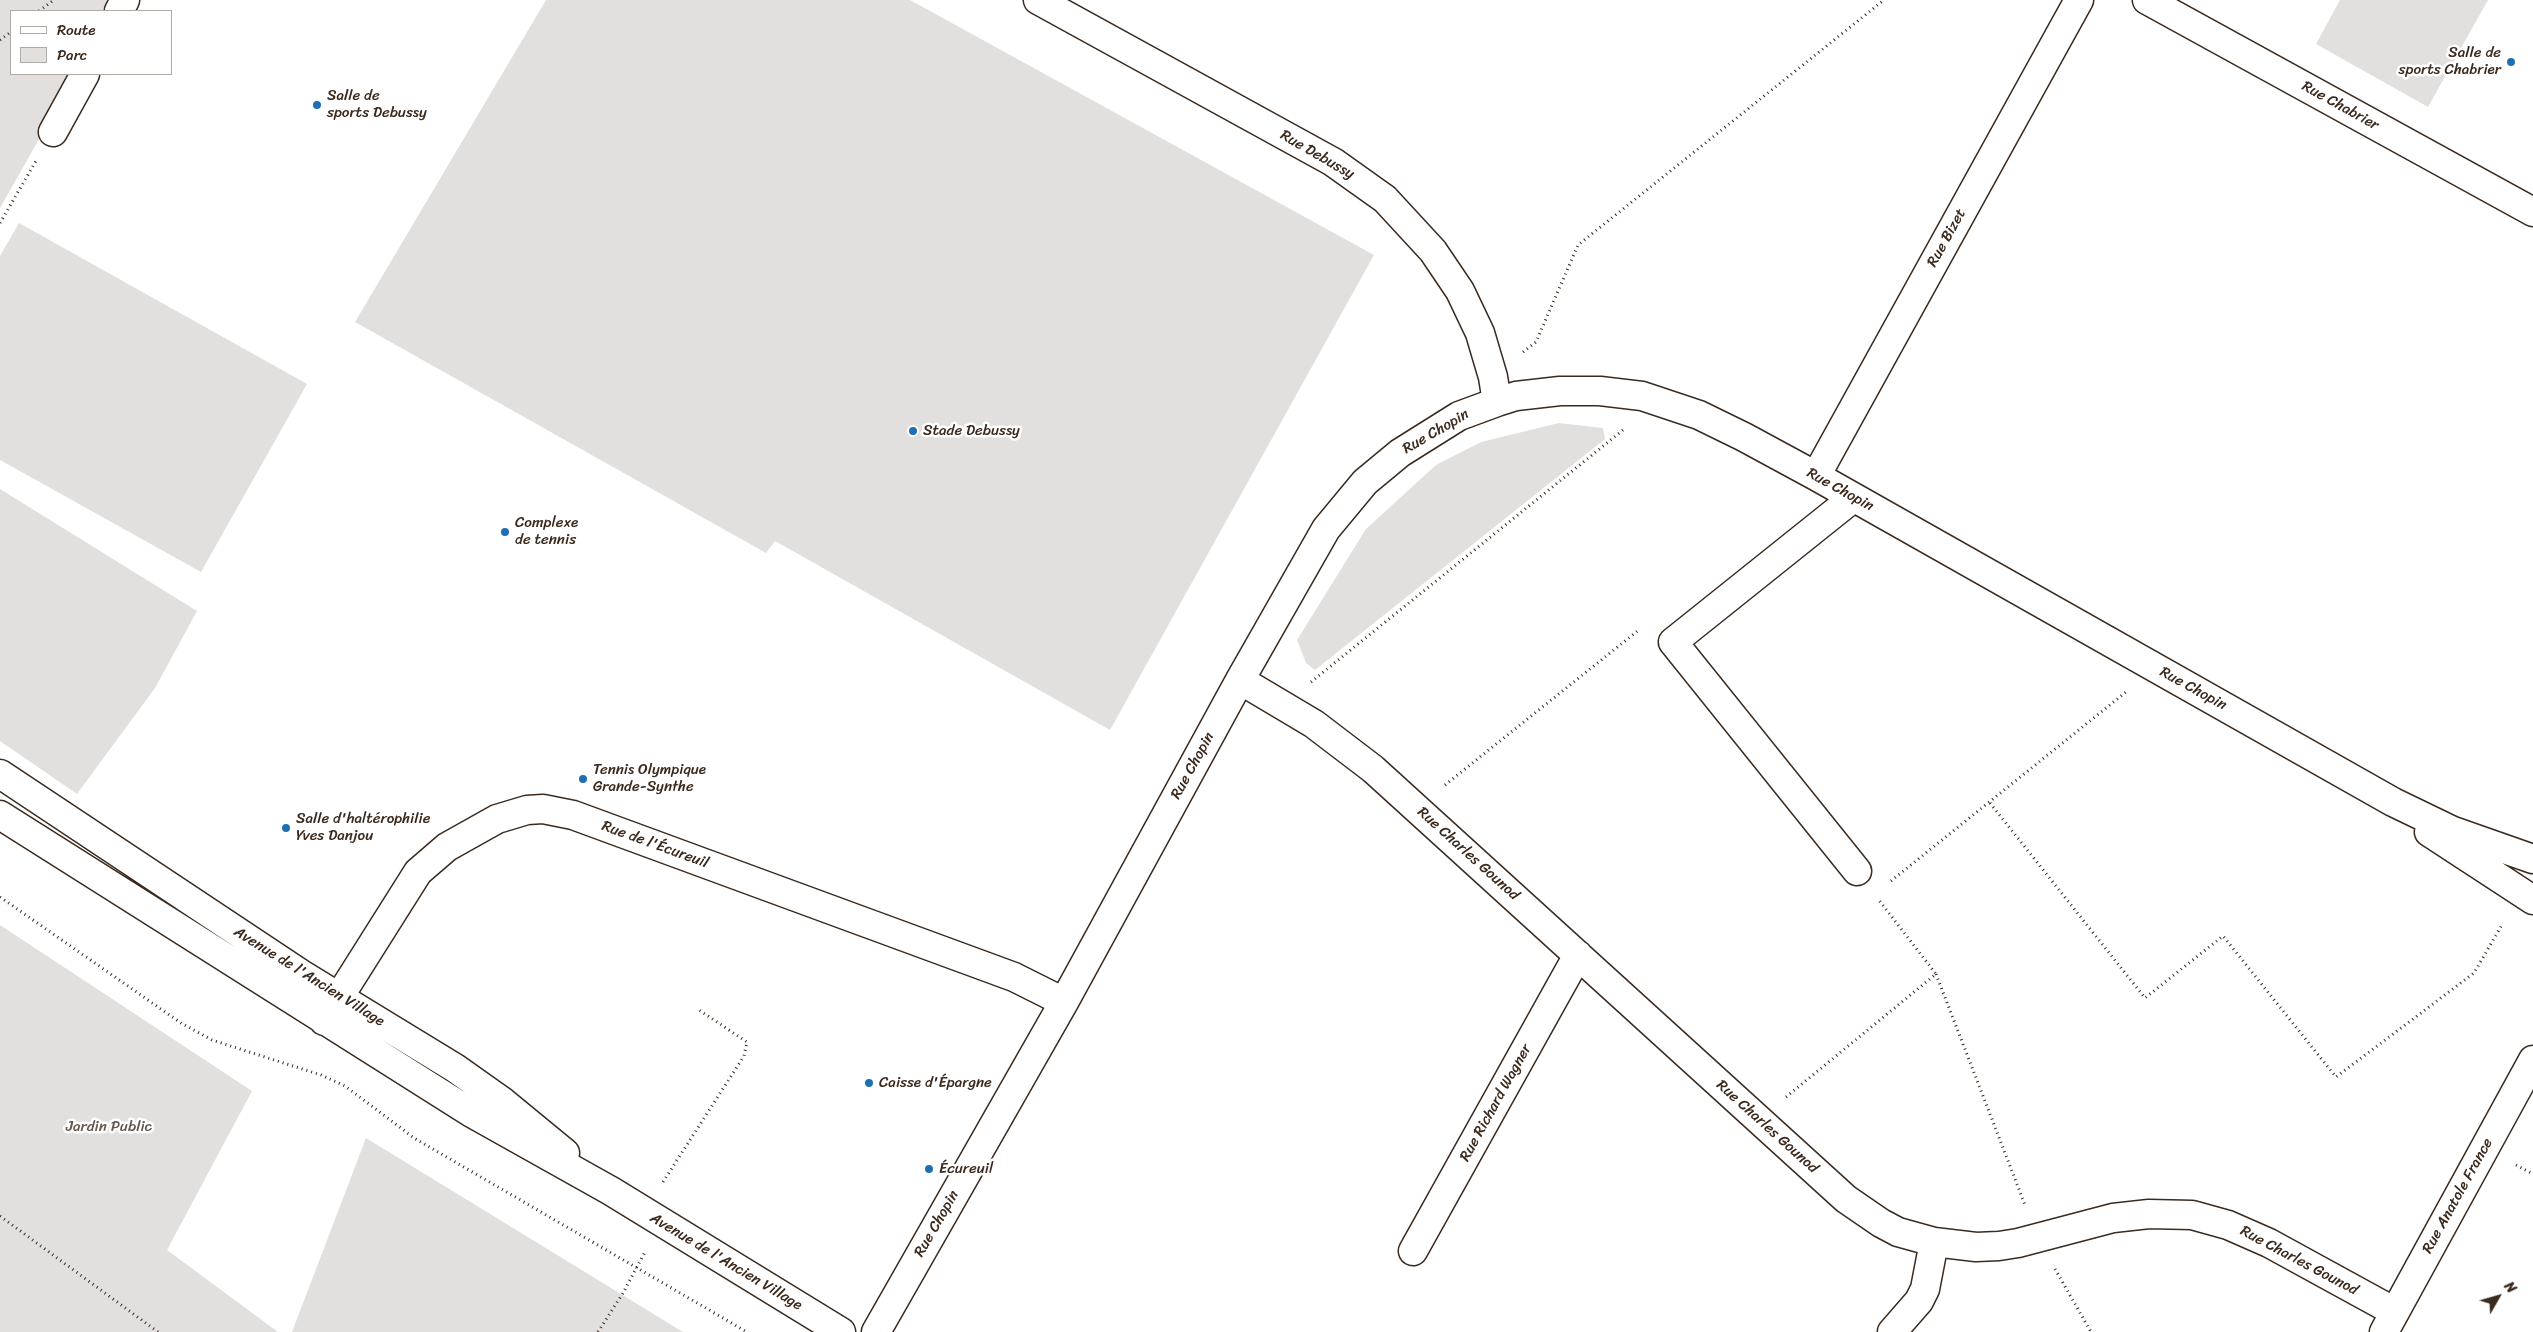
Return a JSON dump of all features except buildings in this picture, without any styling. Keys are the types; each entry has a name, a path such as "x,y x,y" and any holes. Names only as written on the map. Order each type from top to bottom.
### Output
{"street":[{"name":"Rue Debussy","path":"1038,0 1333,162 1385,200 1423,238 1456,284 1480,333 1495,389"},
{"name":"Rue Bizet","path":"1816,476 2079,0"},
{"name":"Rue Chabrier","path":"2147,0 2533,212"},
{"path":"53,132 84,75"},
{"name":"Rue Chopin","path":"876,1332 1064,1002 1240,680 1334,517 1381,468 1416,442 1459,416 1495,389 1516,396 1560,391 1600,391 1642,396 1706,418 1816,476 2393,802 2454,831 2533,859"},
{"path":"1853,498 1673,642 1857,871"},
{"name":"Rue Charles Gounod","path":"1240,680 1291,709 1355,754 1863,1212 1898,1232 1934,1242 1999,1246 2038,1238 2113,1218 2149,1214 2192,1215 2228,1225 2269,1242 2389,1322"},
{"name":"Avenue de l'Ancien Village","path":"0,774 293,969 474,1082 527,1121 610,1192"},
{"name":"Rue Chopin","path":"2393,802 2448,846 2527,896"},
{"name":"Rue de l'Écureuil","path":"324,1021 409,884 431,860 447,847 497,819 527,810 543,809 574,815 995,970 1030,983 1064,1002"},
{"name":"Avenue de l'Ancien Village","path":"0,815 324,1021 500,1130 610,1192 841,1332"},
{"name":"Rue Richard Wagner","path":"1413,1251 1578,955"},
{"name":"Rue Anatole France","path":"2389,1322 2533,1060"},
{"path":"1892,1332 1919,1301 1924,1289 1934,1242"}],"path":[{"path":"40,10 54,0"},
{"path":"1495,389 1536,342 1578,245 1884,0"},
{"path":"0,223 53,132"},
{"path":"1291,709 1314,678 1628,426"},
{"path":"1417,808 1639,628 1673,642"},
{"path":"1875,894 2156,668"},
{"path":"1990,803 2146,998 2224,936 2336,1077 2474,973 2527,896"},
{"path":"1857,871 1936,974 2038,1238 2091,1332"},
{"path":"0,897 181,1023 212,1040 334,1080 346,1086 414,1138 747,1332"},
{"path":"1759,1120 1936,974"},
{"path":"598,1332 636,1268 676,1192 663,1182 744,1056 746,1042 699,1010"},
{"path":"0,1216 158,1332"}],"green space":[{"path":"0,0 117,0 112,10 10,10 10,75 75,75 0,208"},
{"name":"Stade Debussy","path":"546,0 910,0 1374,255 1110,730 775,541 766,553 355,322"},
{"path":"2340,0 2488,0 2428,107 2316,44"},
{"path":"19,223 307,384 201,572 0,460 0,256"},
{"path":"1559,423 1603,428 1605,439 1315,670 1306,663 1297,640 1366,529 1436,465 1481,442"},
{"path":"0,489 197,611 155,688 77,794 0,741"},
{"name":"Jardin Public","path":"0,925 252,1091 167,1250 278,1332 0,1332"},
{"path":"366,1138 683,1332 292,1332"}],"place":[{"name":"Salle de sports Chabrier","path":"2511,62"},
{"name":"Salle de sports Debussy","path":"317,105"},
{"name":"Stade Debussy","path":"913,431"},
{"name":"Complexe de tennis","path":"505,532"},
{"name":"Tennis Olympique Grande-Synthe","path":"583,779"},
{"name":"Salle d'haltérophilie Yves Danjou","path":"286,828"},
{"name":"Caisse d'Épargne","path":"869,1083"},
{"name":"Écureuil","path":"929,1169"}]}
